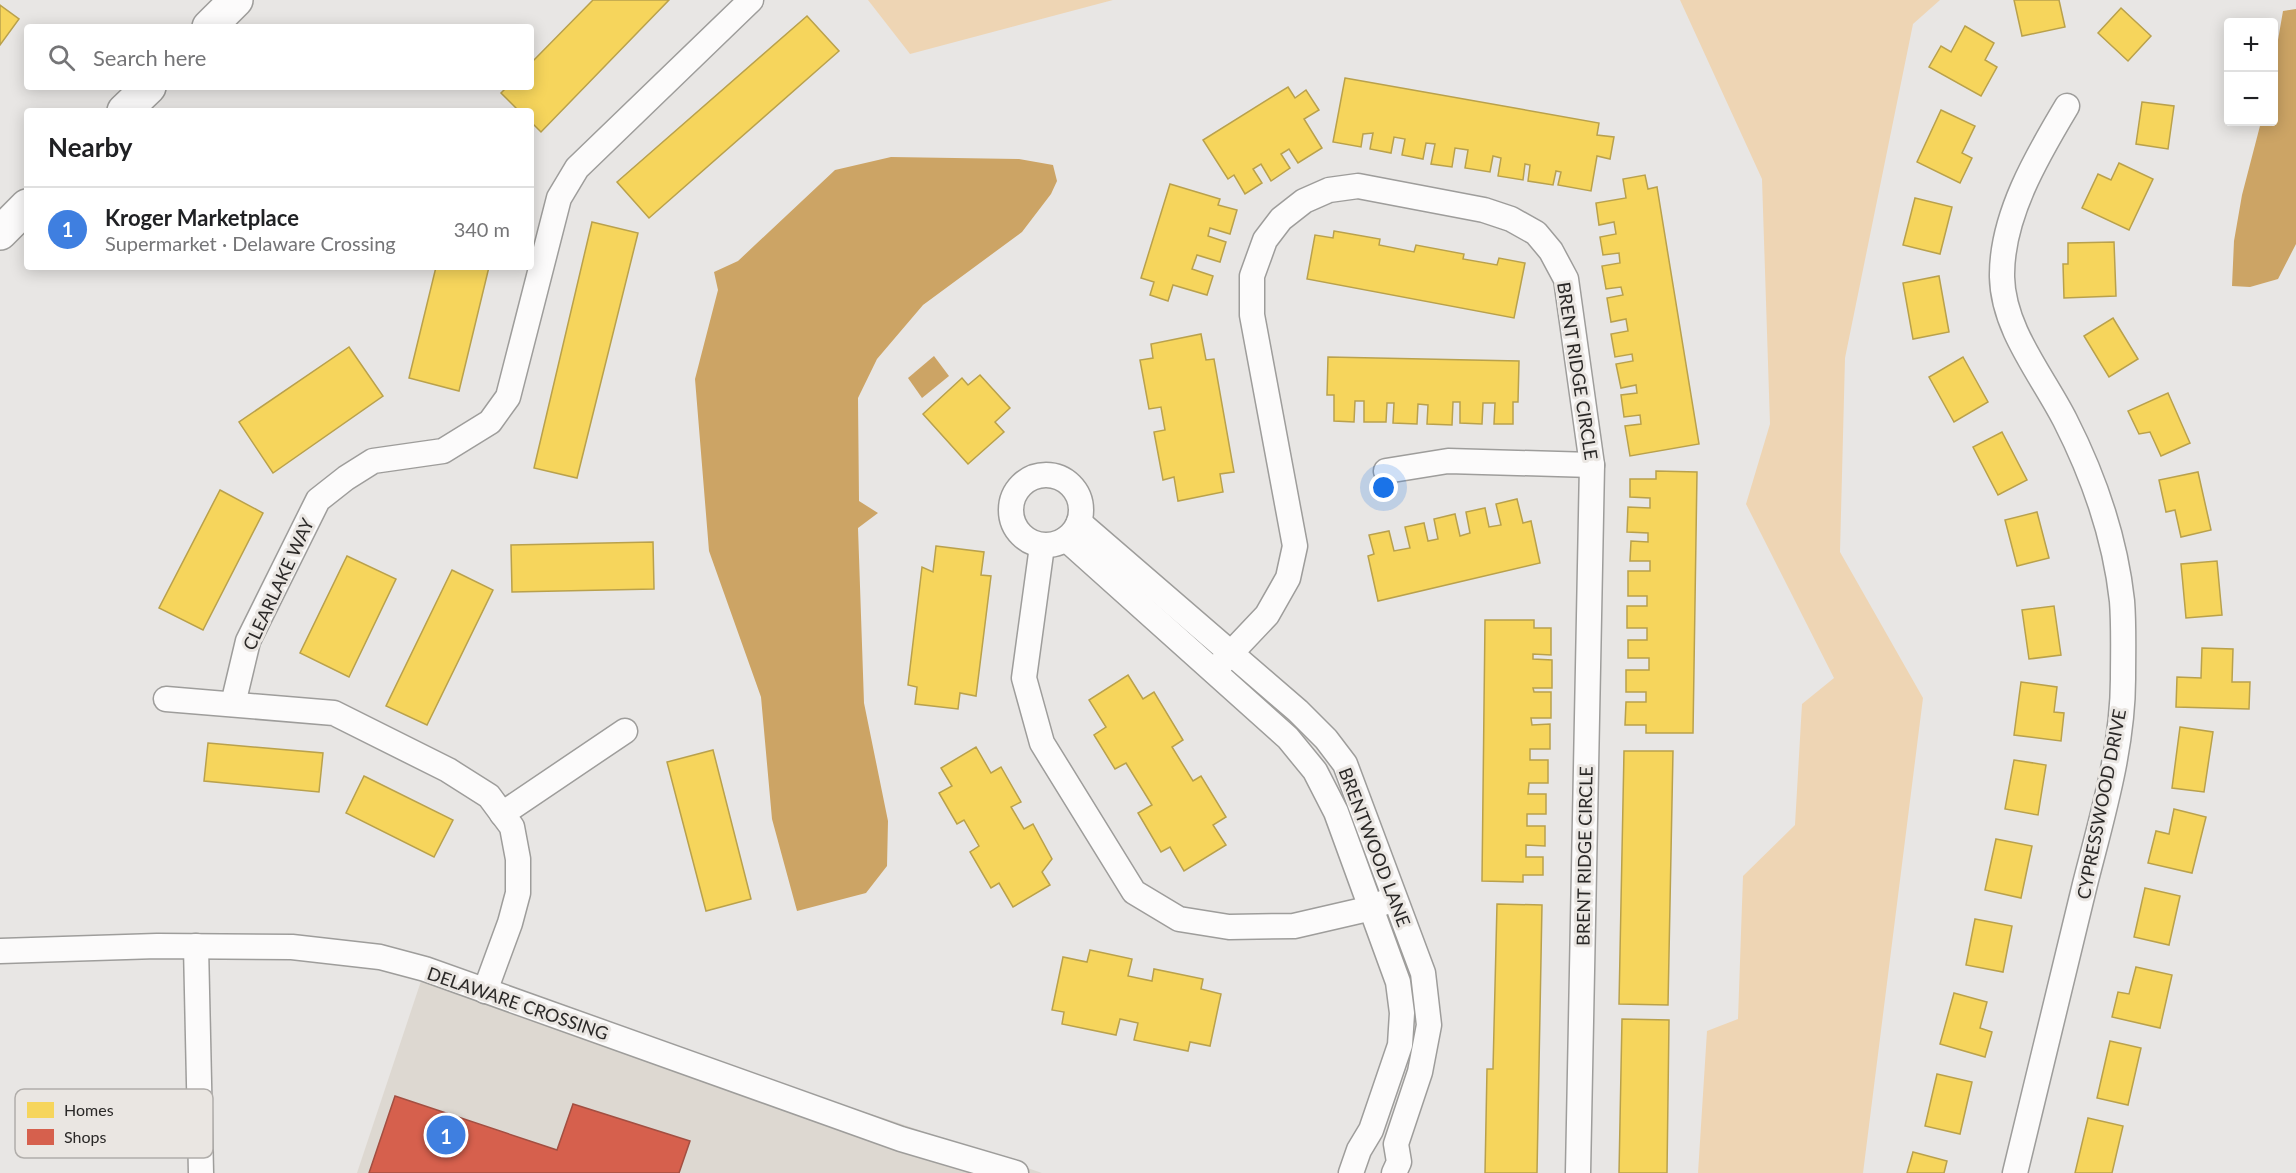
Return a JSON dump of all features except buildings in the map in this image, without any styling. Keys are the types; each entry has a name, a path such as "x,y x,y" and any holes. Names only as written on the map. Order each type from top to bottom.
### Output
{"main road":[{"path":"212,24 236,0"},
{"path":"127,108 146,90"},
{"path":"0,233 24,209"}],"street":[{"name":"CLEARLAKE WAY","path":"233,704 248,641 318,500 373,461 443,452 490,422 508,397 559,198 577,168 752,0"},
{"name":"CYPRESSWOOD DRIVE","path":"2015,1173 2101,821 2119,733 2123,683 2122,601 2111,535 2102,503 2065,421 2012,323 2002,279 2005,239 2010,221 2042,148 2067,106"},
{"name":"BRENT RIDGE CIRCLE","path":"1214,671 1267,615 1288,578 1295,546 1252,315 1252,276 1265,240 1281,219 1304,201 1329,190 1358,186 1484,210 1511,219 1536,233 1551,250 1566,279 1592,465 1578,1173"},
{"path":"1386,471 1448,461 1592,465"},
{"path":"1044,475 1056,477 1073,488 1079,498 1081,510 1072,531 1055,544 1042,546 1031,543 1021,536 1011,515 1011,503 1016,492 1032,478 1044,475"},
{"name":"BRENTWOOD LANE","path":"1072,531 1231,654 1298,711 1326,739 1345,764 1423,974 1429,1025 1420,1072 1396,1144 1399,1162 1394,1173"},
{"name":"BRENTWOOD LANE","path":"1072,531 1214,671 1288,738 1316,771 1336,812 1398,982 1402,1013 1400,1045 1371,1130 1359,1150 1351,1173"},
{"path":"1042,546 1024,678 1042,743 1134,892 1179,919 1229,927 1294,926 1372,908 1395,898"},
{"path":"166,699 334,713 448,770 489,796 512,827 518,859 518,893 510,923 485,991"},
{"path":"502,814 625,731"},
{"path":"195,946 199,1089"},
{"name":"DELAWARE CROSSING","path":"0,951 195,946 292,947 380,957 425,969 901,1139 1016,1173"},
{"path":"201,1158 201,1173"}],"shaded area":[{"path":"868,0 1113,0 910,54"},
{"path":"1680,0 1940,0 1913,24 1845,358 1840,552 1923,698 1863,1173 1698,1173 1707,1031 1738,1019 1743,876 1795,825 1802,704 1834,678 1746,504 1770,424 1762,179"},
{"path":"2296,9 2296,244 2278,279 2250,287 2232,286 2234,241 2242,195 2260,126 2278,126 2278,40 2283,11"},
{"path":"891,157 1019,159 1053,165 1057,181 1051,194 1022,232 923,305 877,359 858,398 859,501 878,513 858,528 864,703 888,821 887,866 866,893 797,911 772,819 761,697 709,551 695,379 718,290 714,272 738,261 835,170"},
{"path":"934,356 949,376 922,398 908,378"},
{"path":"425,969 519,1002 896,1122 1042,1173 357,1173"}],"place":[{"name":"Kroger Marketplace","path":"446,1135"}]}
